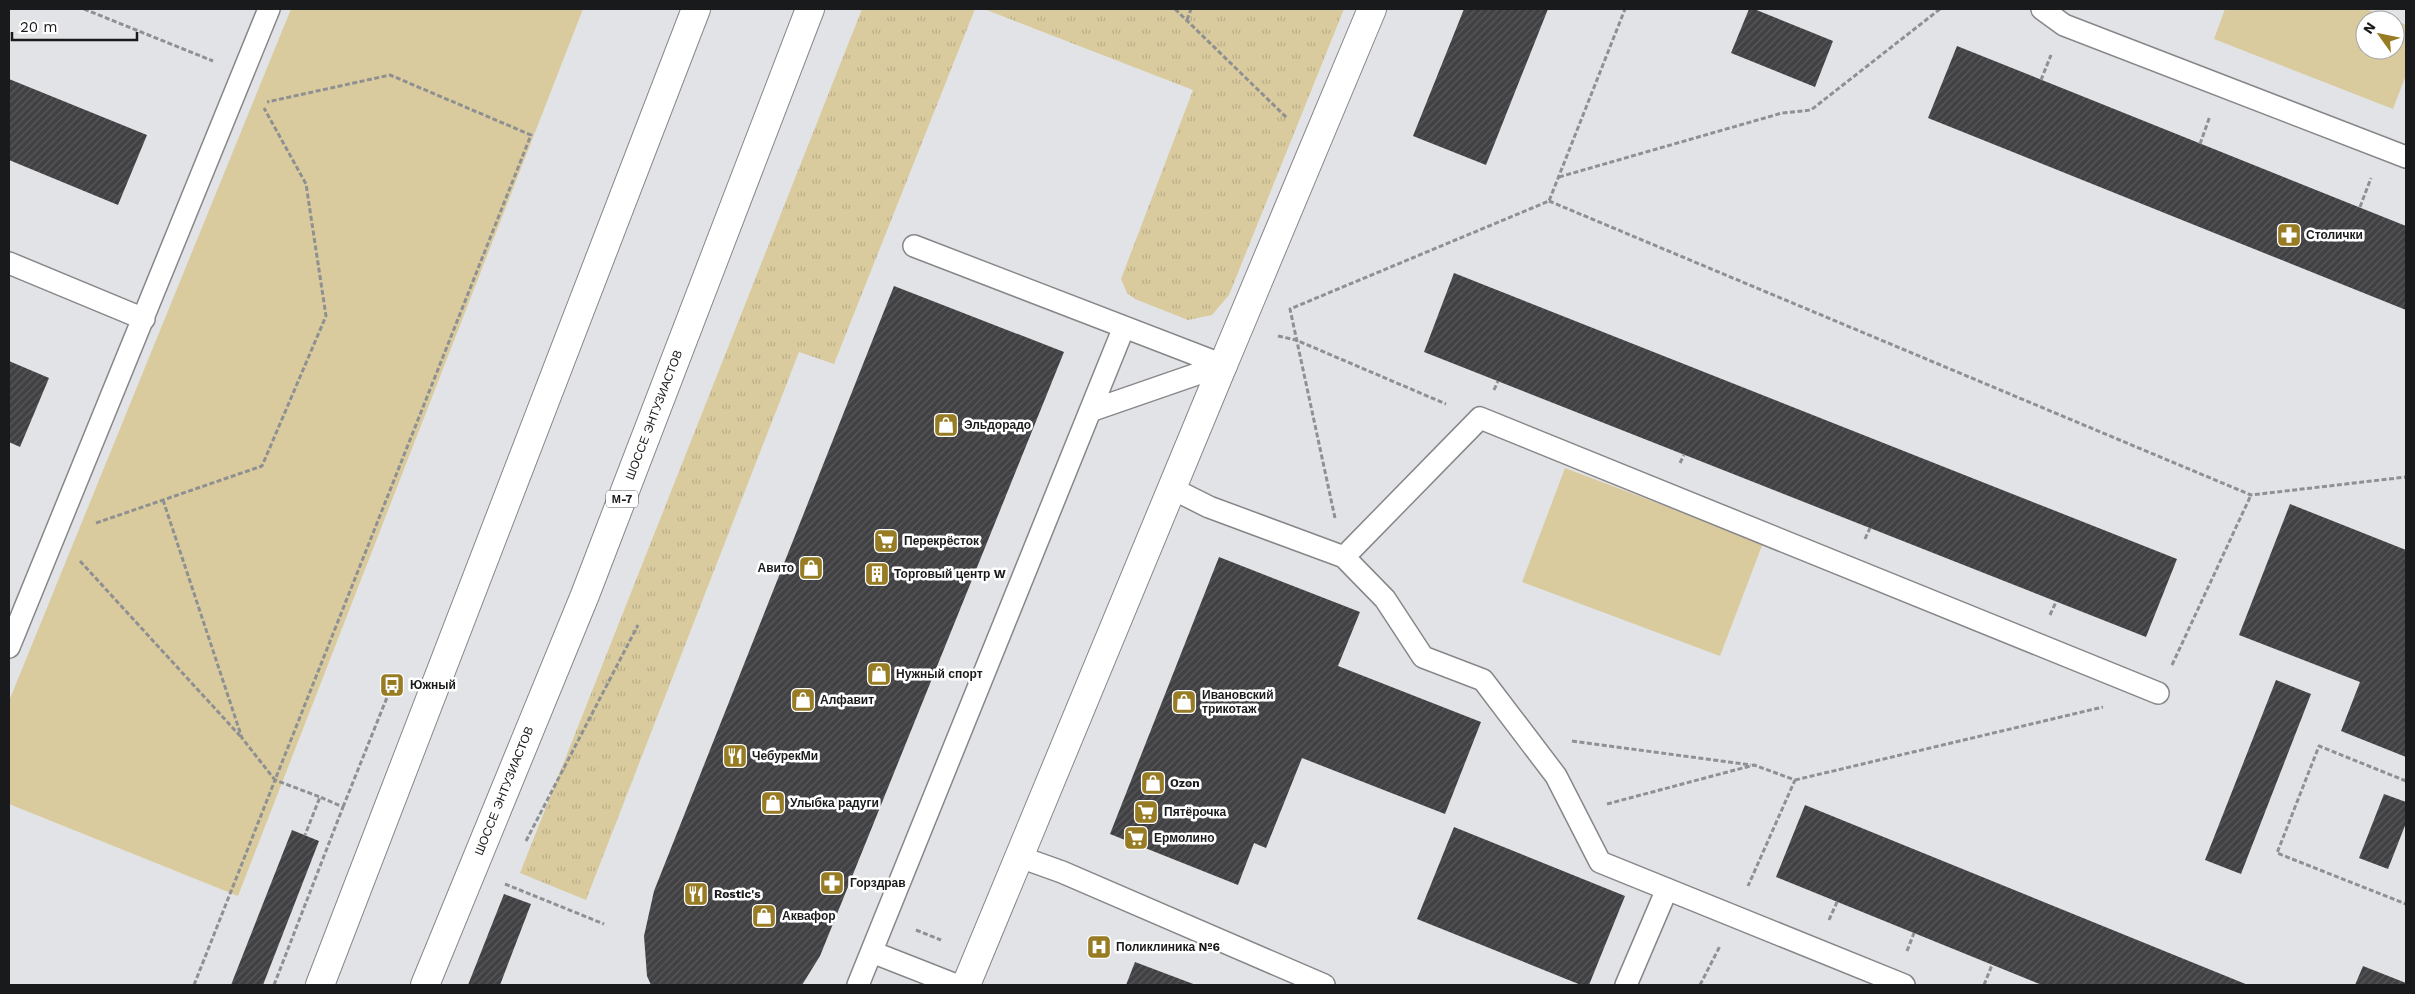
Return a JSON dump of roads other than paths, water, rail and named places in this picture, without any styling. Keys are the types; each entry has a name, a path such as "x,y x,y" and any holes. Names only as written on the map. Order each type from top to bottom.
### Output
{"main road":[{"path":"320,985 696,9"},
{"name":"ШОССЕ ЭНТУЗИАСТОВ","path":"425,985 585,595 810,9"},
{"path":"966,985 1171,488 1372,9"}],"lane":[{"path":"9,647 144,318 241,73 269,9"},
{"path":"2042,9 2064,25 2406,157"},
{"path":"914,246 1223,365"},
{"path":"9,263 144,318"},
{"path":"866,983 872,952 1124,327"},
{"path":"1090,411 1223,365"},
{"path":"1344,558 1480,418 2158,693"},
{"path":"1171,488 1209,507 1344,558 1385,599 1423,657 1482,680 1556,776 1600,862 1904,985"},
{"path":"1020,857 1062,872 1324,985"},
{"path":"1626,985 1666,889"},
{"path":"872,952 956,985"}],"place":[{"name":"Столички","path":"2289,235"},
{"name":"Эльдорадо","path":"946,425"},
{"name":"Перекрёсток","path":"886,541"},
{"name":"Авито","path":"811,568"},
{"name":"Торговый центр W","path":"877,574"},
{"name":"Нужный спорт","path":"879,674"},
{"name":"Южный","path":"392,685"},
{"name":"Алфавит","path":"803,700"},
{"name":"Ивановский трикотаж","path":"1184,702"},
{"name":"ЧебурекМи","path":"735,756"},
{"name":"Ozon","path":"1153,783"},
{"name":"Улыбка радуги","path":"773,803"},
{"name":"Пятёрочка","path":"1146,812"},
{"name":"Ермолино","path":"1136,838"},
{"name":"Горздрав","path":"832,883"},
{"name":"Rostic's","path":"696,894"},
{"name":"Аквафор","path":"764,916"},
{"name":"Поликлиника №6","path":"1099,947"}]}
